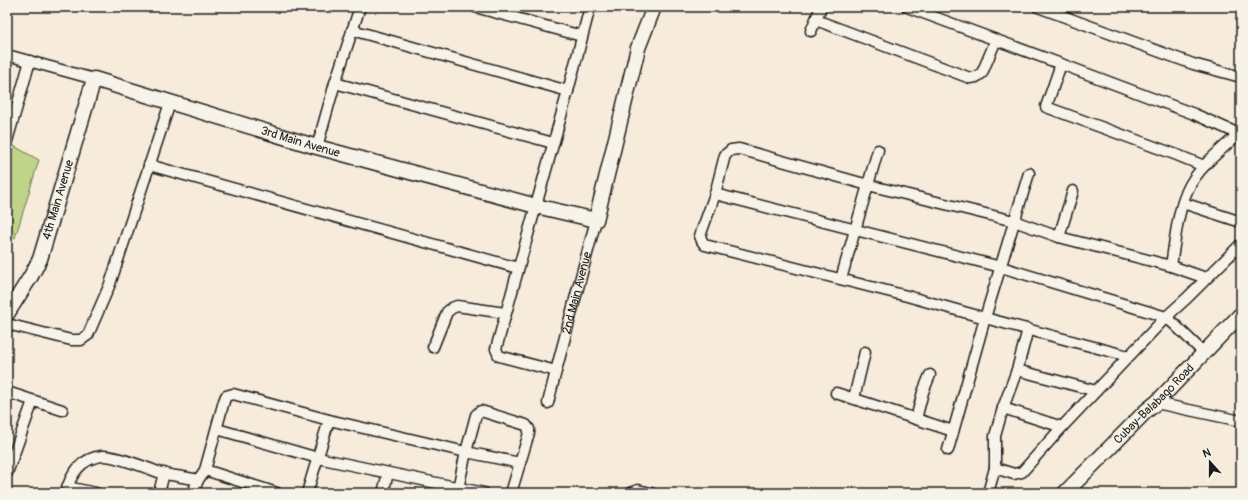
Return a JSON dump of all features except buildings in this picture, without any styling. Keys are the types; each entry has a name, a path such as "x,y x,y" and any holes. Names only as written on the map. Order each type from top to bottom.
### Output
{"street":[{"path":"317,147 335,83 360,7"},
{"path":"475,7 582,36"},
{"path":"556,371 499,356 496,349 590,7"},
{"name":"2nd Main Avenue","path":"548,403 596,220 638,48 654,7"},
{"path":"811,31 821,7"},
{"path":"907,7 1194,114 1240,133 1204,166 1188,189 1179,217 1171,266"},
{"path":"1038,7 1193,64 1241,77"},
{"path":"816,20 970,78 976,77 982,73 996,40"},
{"path":"352,30 568,91"},
{"name":"3rd Main Avenue","path":"7,55 94,79 317,147 536,206 596,220"},
{"path":"8,134 30,61"},
{"path":"1061,64 1046,106 1204,166"},
{"name":"4th Main Avenue","path":"7,314 40,259 94,79"},
{"path":"335,83 553,143"},
{"path":"7,324 71,340 81,340 88,335 110,284 170,102"},
{"path":"1128,356 907,296 705,245 700,236 715,194 725,154 731,150 739,149 868,185 1014,221 1059,237 1171,266 1206,278"},
{"path":"841,279 878,150"},
{"path":"150,165 518,268"},
{"path":"948,450 985,318 1029,173"},
{"path":"1059,237 1073,191"},
{"path":"715,194 1001,267 1166,317 1204,353"},
{"path":"1183,203 1241,222"},
{"path":"995,468 1014,474 1022,472 1128,356 1241,244"},
{"path":"433,347 447,312 452,308 457,306 505,313"},
{"name":"Cubay-Balabago Road","path":"1065,493 1146,411 1156,403 1241,314"},
{"path":"988,493 995,468 995,436 1003,408 1017,370 1028,329"},
{"path":"854,398 865,352"},
{"path":"1017,370 1096,391"},
{"path":"916,419 923,392 930,375"},
{"path":"7,392 62,410"},
{"path":"836,393 953,431"},
{"path":"193,493 198,480 205,470 226,396 233,394 329,420 520,464"},
{"path":"7,473 9,461 23,433 33,401"},
{"path":"1156,403 1241,421"},
{"path":"1003,408 1062,427"},
{"path":"458,490 476,415 481,412 526,425 529,429 511,493"},
{"path":"308,493 329,420"},
{"path":"217,429 318,458 458,490 484,493"},
{"path":"96,493 66,490 74,471 80,465 89,459 102,456 113,457 164,474 198,480"},
{"path":"205,470 278,493"},
{"path":"383,493 388,473"},
{"path":"159,493 164,474"},
{"path":"630,493 638,490 651,493"}],"green space":[{"path":"12,145 39,160 15,238 7,237 7,162"}]}
